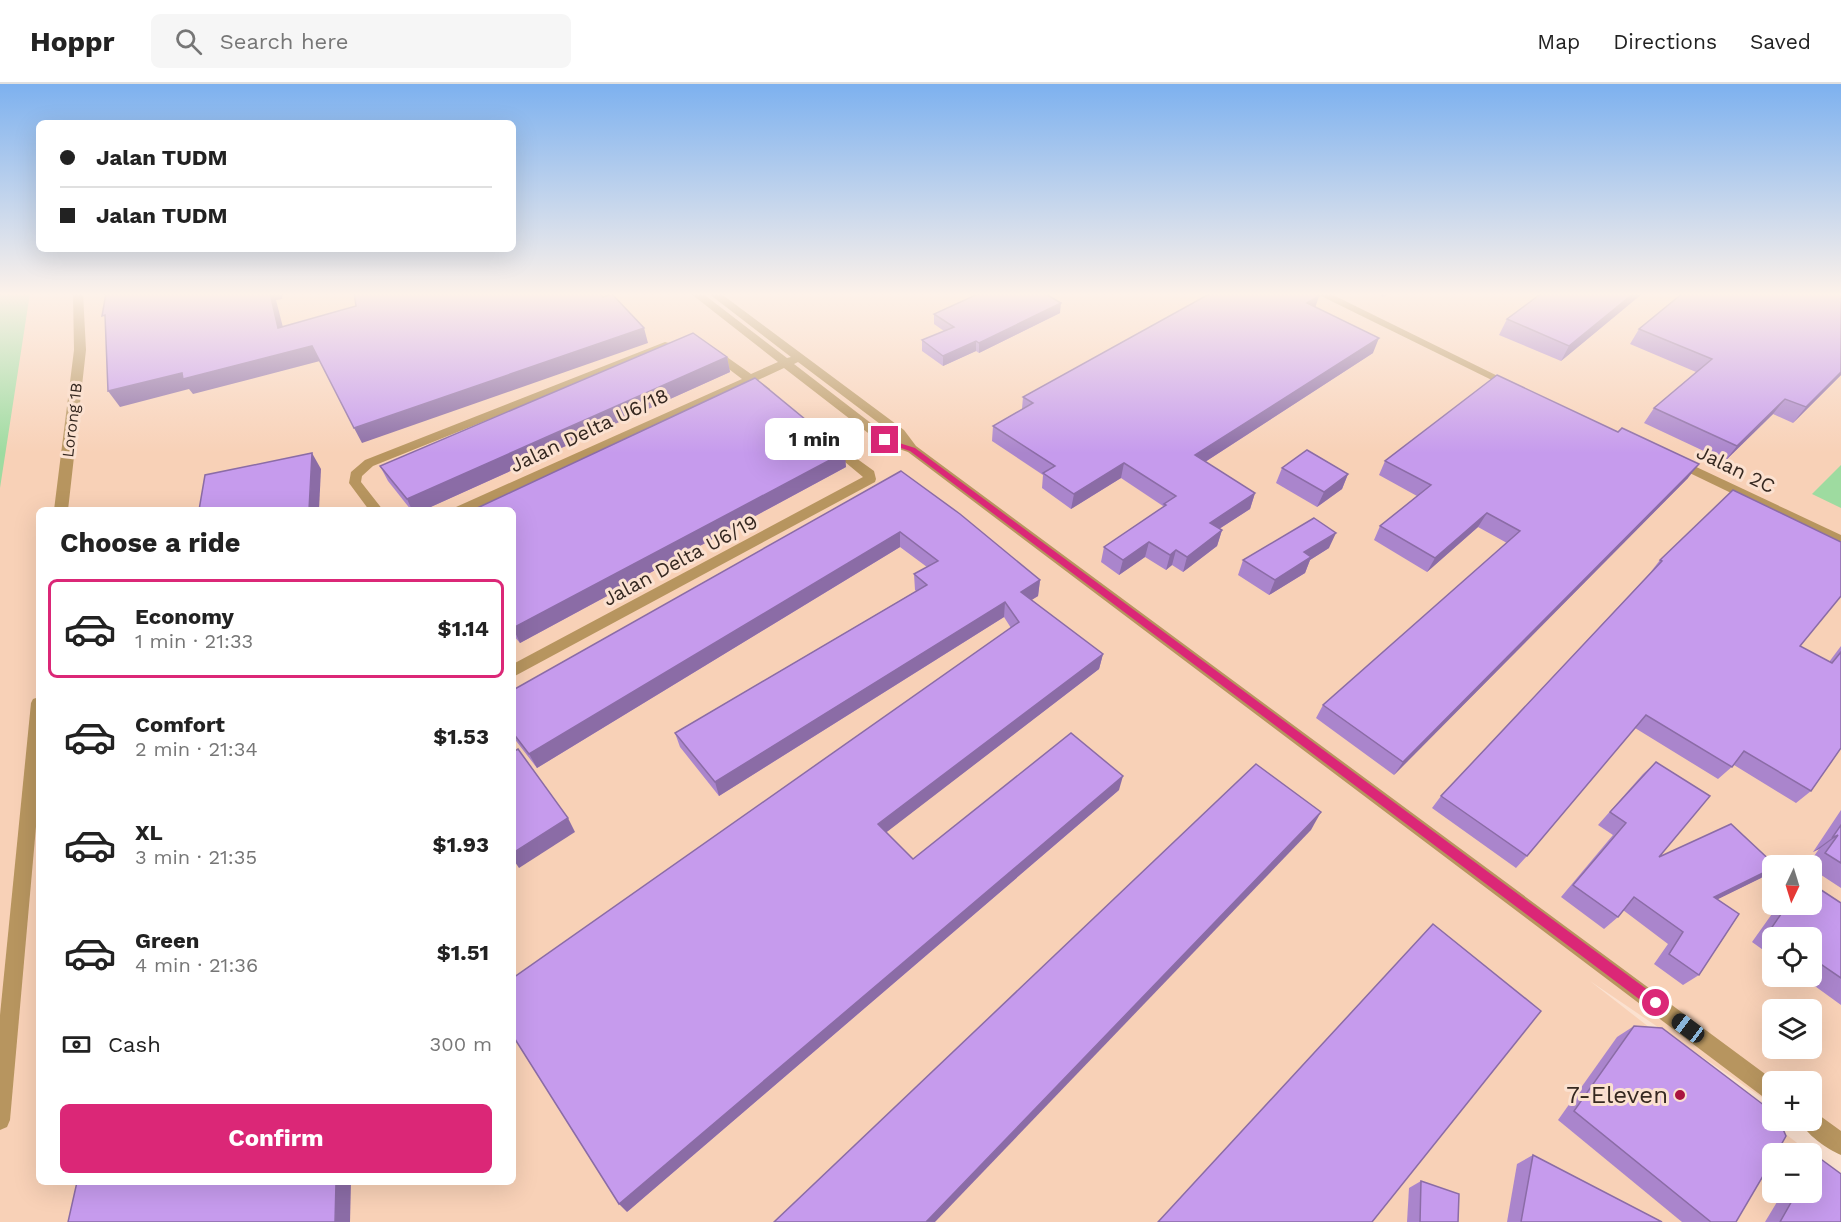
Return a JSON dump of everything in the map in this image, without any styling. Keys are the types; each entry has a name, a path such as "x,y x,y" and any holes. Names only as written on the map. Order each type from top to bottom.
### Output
{"street":[{"name":"Lorong 1B","path":"61,507 80,346"},
{"path":"374,507 355,483 356,475 369,464 665,346"},
{"path":"763,346 885,440 912,450 1762,1084"},
{"path":"784,346 900,433 912,450"},
{"path":"1431,346 1526,392"},
{"path":"707,347 776,399"},
{"name":"Jalan Delta U6/18","path":"468,507 799,357"},
{"name":"Jalan Delta U6/19","path":"516,669 863,485 870,479 869,474 820,435"},
{"name":"Jalan 2C","path":"1662,455 1841,542"},
{"path":"0,1120 36,735"},
{"path":"1822,1129 1841,1144"}],"shaded area":[{"path":"0,346 1841,346 1841,1151 1811,1131 1822,1131 1822,1071 1762,1071 1762,1098 1590,981 1762,1115 1762,1131 1782,1131 1797,1143 1762,1143 1762,1203 1822,1203 1822,1163 1841,1178 1841,1222 0,1222"}],"green space":[{"path":"0,346 22,346 0,488"},
{"path":"1841,465 1841,508 1812,494"}],"building":[{"path":"106,346 312,346 183,379 182,373 108,391"},
{"path":"312,346 591,346 354,428"},
{"path":"662,346 712,346 727,357 407,499 380,466"},
{"path":"930,346 965,346 943,356"},
{"path":"1115,346 1366,346 1195,455 1255,493 1210,523 1222,530 1187,557 1176,550 1170,555 1149,542 1123,560 1104,547 1176,496 1124,463 1074,494 1043,473 1055,466 993,426 1033,403 1023,397"},
{"path":"1681,346 1841,346 1841,372 1806,407 1785,399 1737,446 1654,408 1712,359"},
{"path":"1497,375 1618,432 1622,428 1699,464 1403,762 1323,705 1520,531 1487,513 1435,558 1380,526 1431,485 1385,461"},
{"path":"755,378 845,452 516,626 516,507 479,507"},
{"path":"1307,450 1348,474 1324,492 1282,468"},
{"path":"312,453 309,507 200,507 205,475"},
{"path":"901,471 960,514 1040,580 1021,592 1103,654 878,824 913,859 1071,733 1123,776 619,1204 516,1041 516,976 1019,622 1005,602 715,782 675,733 927,585 914,574 938,561 900,532 529,754 516,737 516,688"},
{"path":"1733,490 1841,542 1841,596 1800,646 1832,663 1841,652 1841,748 1811,791 1744,751 1732,767 1646,715 1527,856 1441,796 1662,561 1660,560"},
{"path":"1314,518 1336,533 1304,552 1311,557 1275,580 1243,560"},
{"path":"518,749 568,818 516,851 516,750"},
{"path":"1656,762 1710,796 1659,857 1731,824 1764,855 1762,855 1762,873 1714,897 1739,914 1699,975 1669,954 1683,932 1634,897 1618,917 1573,885 1626,823 1610,812"},
{"path":"1256,764 1321,812 926,1222 774,1222"},
{"path":"1841,825 1841,863 1825,853 1838,835 1832,838"},
{"path":"1822,891 1841,903 1841,978 1822,965 1822,927 1772,927 1780,915 1822,915"},
{"path":"1433,924 1541,1011 1372,1222 1158,1222"},
{"path":"1634,1026 1662,1028 1762,1104 1762,1131 1784,1131 1786,1136 1782,1143 1762,1143 1762,1178 1736,1222 1711,1222 1574,1111"},
{"path":"1533,1155 1662,1222 1521,1222"},
{"path":"1822,1160 1841,1174 1841,1222 1780,1222 1791,1203 1822,1203"},
{"path":"1421,1181 1459,1194 1458,1222 1420,1222"},
{"path":"76,1185 336,1185 335,1222 68,1222"}],"place":[{"name":"7-Eleven","path":"1680,1095"}],"route":[{"path":"885,440 912,450 1656,1003"}]}
